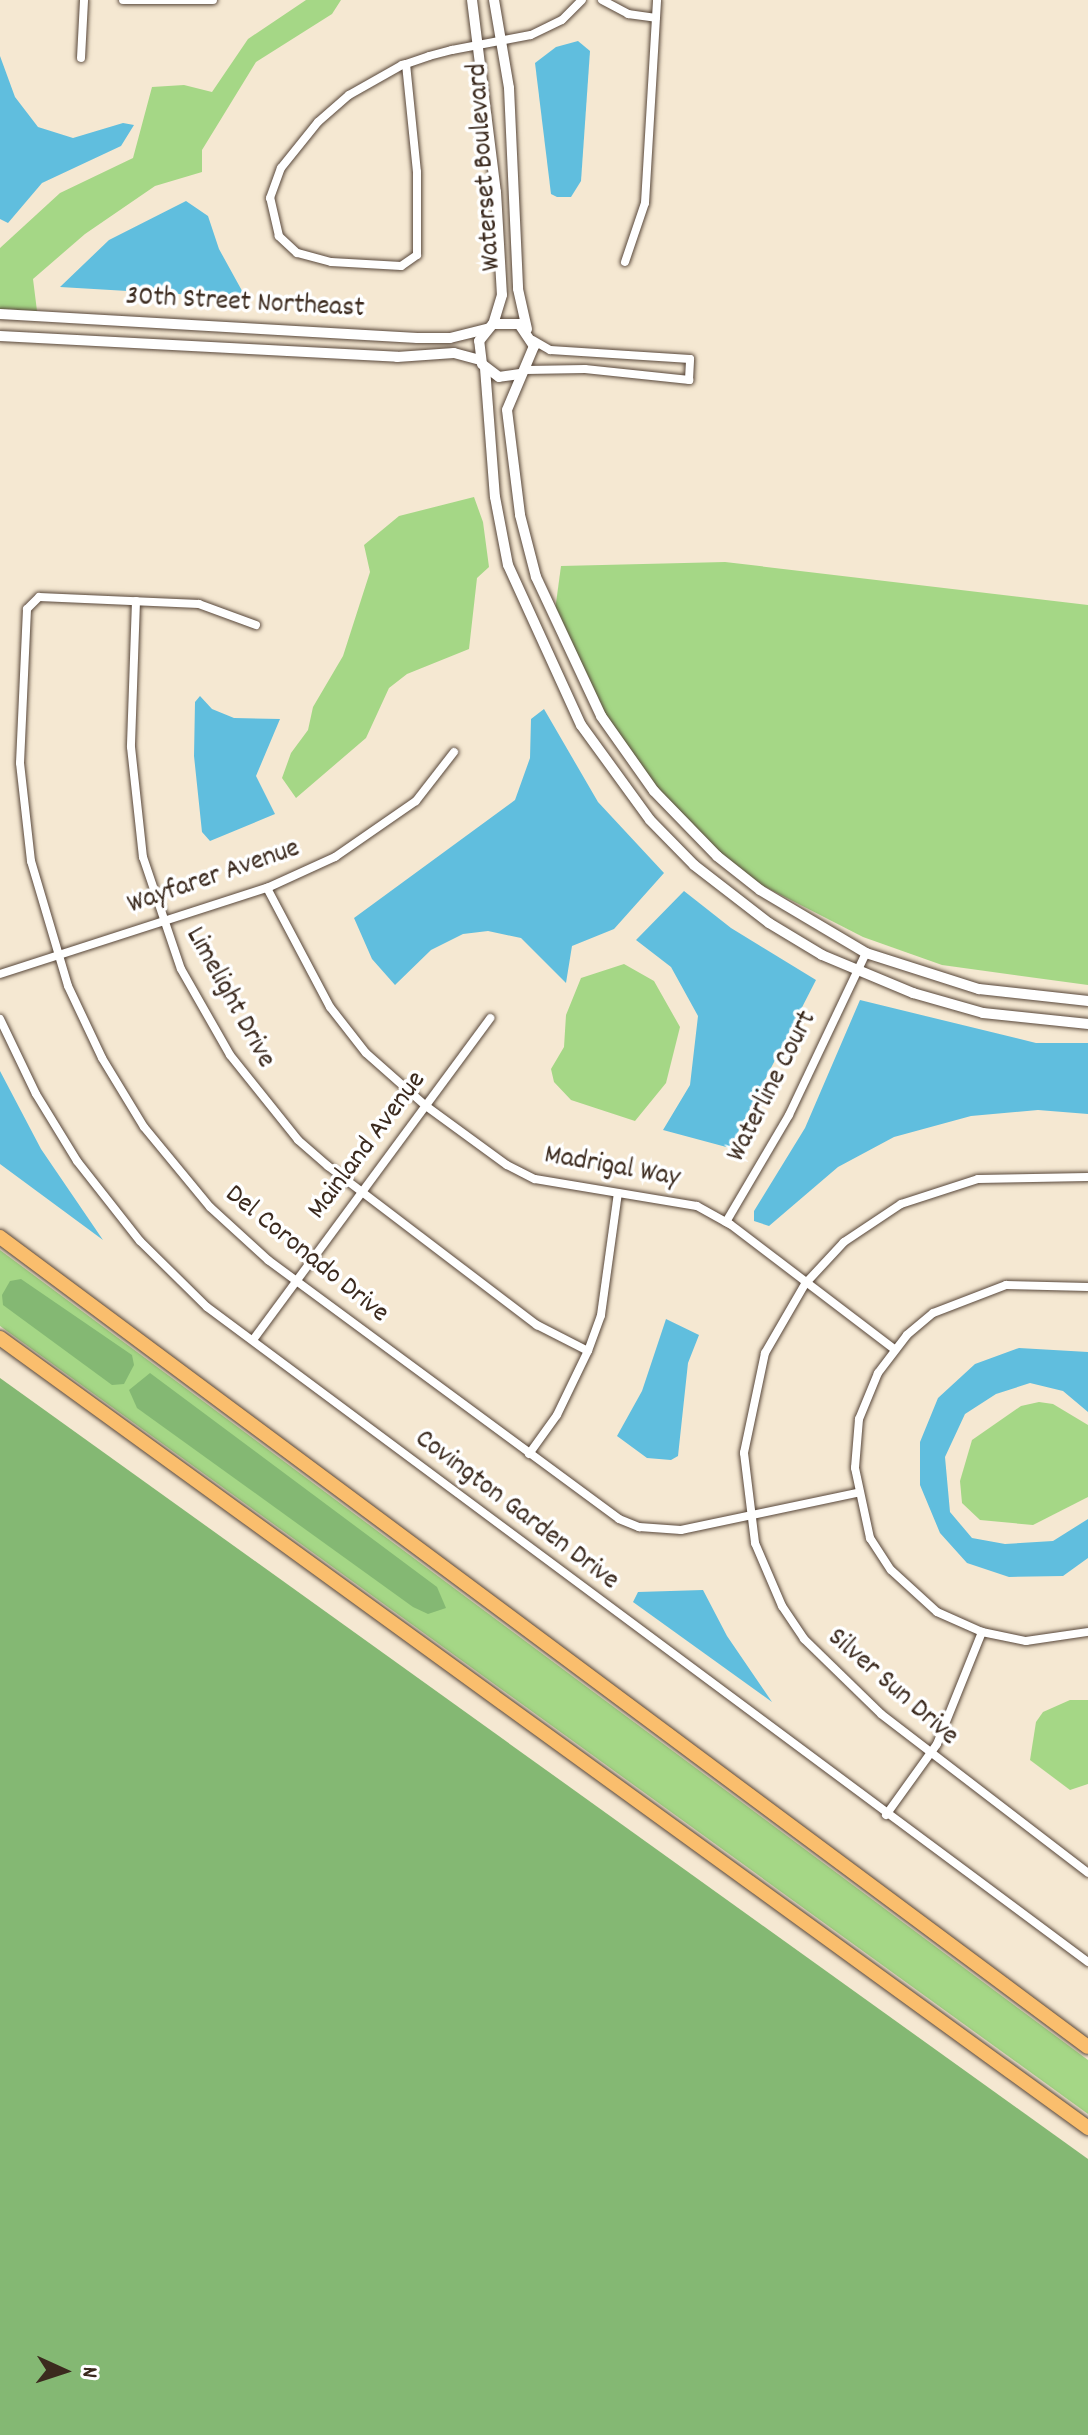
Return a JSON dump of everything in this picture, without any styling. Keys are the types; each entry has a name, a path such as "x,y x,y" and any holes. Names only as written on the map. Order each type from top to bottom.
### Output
{"highway":[{"path":"0,1237 1088,2047"},
{"path":"0,1338 1088,2128"}],"street":[{"path":"81,58 84,0"},
{"path":"123,0 213,0"},
{"name":"Waterset Boulevard","path":"472,0 480,45 502,295 490,326"},
{"name":"Waterset Boulevard","path":"494,0 516,163 518,289 530,336"},
{"path":"406,64 417,172 417,255 401,266 331,262 297,253 279,236 269,209 281,168 318,122 349,95 406,64 545,30 582,0"},
{"path":"602,0 628,14 656,18"},
{"path":"625,262 645,203 657,0"},
{"name":"30th Street Northeast","path":"0,314 417,338 450,338 490,326"},
{"path":"482,364 499,377 523,372 585,369 689,380 690,359 550,350 514,322 490,326 479,341 495,497 508,565 581,725 625,789 694,865 769,923 858,971 983,1013 1088,1024"},
{"name":"30th Street Northeast","path":"0,336 397,357 454,353 482,364"},
{"path":"530,336 534,356 523,372 507,410 526,543 554,618 601,716 654,791 717,856 760,890 866,953 979,989 1088,1001"},
{"name":"Del Coronado Drive","path":"256,625 199,604 39,597 27,609 21,782 31,861 56,955 102,1058 144,1127 210,1207 294,1281 590,1502 639,1527 681,1530 857,1493"},
{"name":"Limelight Drive","path":"136,601 133,785 143,857 181,969 230,1055 298,1140 361,1193 537,1325 588,1351"},
{"name":"Wayfarer Avenue","path":"0,974 267,888 335,857 416,801 454,752"},
{"name":"Madrigal Way","path":"267,888 330,1007 366,1053 426,1106 507,1165 535,1179 697,1206 726,1222 894,1349"},
{"name":"Waterline Court","path":"726,1222 789,1115 866,953"},
{"name":"Mainland Avenue","path":"253,1340 490,1018"},
{"name":"Covington Garden Drive","path":"0,1019 47,1114 107,1202 185,1287 886,1815 1088,1962"},
{"name":"Silver Sun Drive","path":"1088,1177 1015,1175 927,1193 869,1223 805,1284 783,1316 754,1388 744,1453 748,1514 765,1571 804,1639 849,1686 1088,1873"},
{"path":"529,1454 557,1415 588,1351 601,1315 618,1193"},
{"path":"1088,1287 1006,1285 960,1298 933,1313 894,1349 878,1373 859,1419 857,1493 870,1538 891,1570 937,1612 982,1632 1026,1641 1088,1632"},
{"path":"886,1815 931,1753 953,1714 982,1632"}],"green space":[{"path":"306,0 341,0 332,14 256,62 202,150 202,172 155,186 85,234 33,279 37,311 0,309 0,248 60,193 133,158 152,87 184,85 212,92 248,39"},
{"path":"474,497 483,522 489,567 477,578 469,649 407,674 389,688 366,738 296,798 282,778 291,753 308,730 313,707 343,656 370,572 364,545 399,516"},
{"path":"725,562 1088,605 1088,985 942,965 863,937 740,874 646,781 588,691 554,618 561,566"},
{"path":"624,964 654,981 680,1027 666,1083 635,1121 571,1100 554,1082 551,1069 564,1047 566,1015 581,978"},
{"path":"0,1250 1088,2060 1088,2114 0,1326"},
{"path":"21,1279 132,1355 134,1365 124,1384 112,1385 3,1305 2,1295 10,1281"},
{"path":"150,1373 437,1587 446,1608 428,1614 413,1607 137,1408 129,1390"},
{"path":"0,1378 1088,2159 1088,2435 0,2435"},
{"path":"1039,1402 1053,1404 1088,1425 1088,1497 1033,1525 980,1520 962,1503 960,1481 972,1440 1021,1406"},
{"path":"1070,1700 1088,1700 1088,1784 1070,1790 1030,1760 1036,1722 1043,1712"}],"water":[{"path":"578,41 590,51 581,181 571,197 557,197 551,194 535,63 556,47"},
{"path":"0,56 15,97 38,127 73,138 123,123 134,125 121,146 42,183 8,223 0,219"},
{"path":"186,201 208,216 219,249 246,298 60,287 109,240"},
{"path":"200,696 212,709 234,718 280,719 256,776 275,814 210,841 202,832 194,756 195,702"},
{"path":"544,709 598,802 664,873 614,929 572,946 566,983 521,938 488,931 463,934 431,950 395,985 372,959 354,918 515,800 530,758 531,719"},
{"path":"684,891 731,928 816,980 730,1148 663,1130 690,1085 698,1016 671,967 636,940"},
{"path":"860,1000 1036,1043 1088,1043 1088,1114 1038,1110 971,1116 894,1137 838,1167 769,1226 754,1221 754,1211 805,1128"},
{"path":"0,1071 41,1149 103,1240 0,1164"},
{"path":"666,1319 699,1335 688,1363 678,1456 671,1460 647,1458 617,1436 642,1391"},
{"path":"1019,1348 1088,1352 1088,1412 1063,1391 1030,1383 996,1394 965,1414 945,1457 950,1512 972,1538 1005,1544 1053,1541 1088,1519 1088,1558 1063,1576 1009,1577 967,1563 940,1533 920,1485 920,1442 938,1398 975,1364"},
{"path":"703,1590 727,1636 772,1702 633,1602 638,1592"}]}
